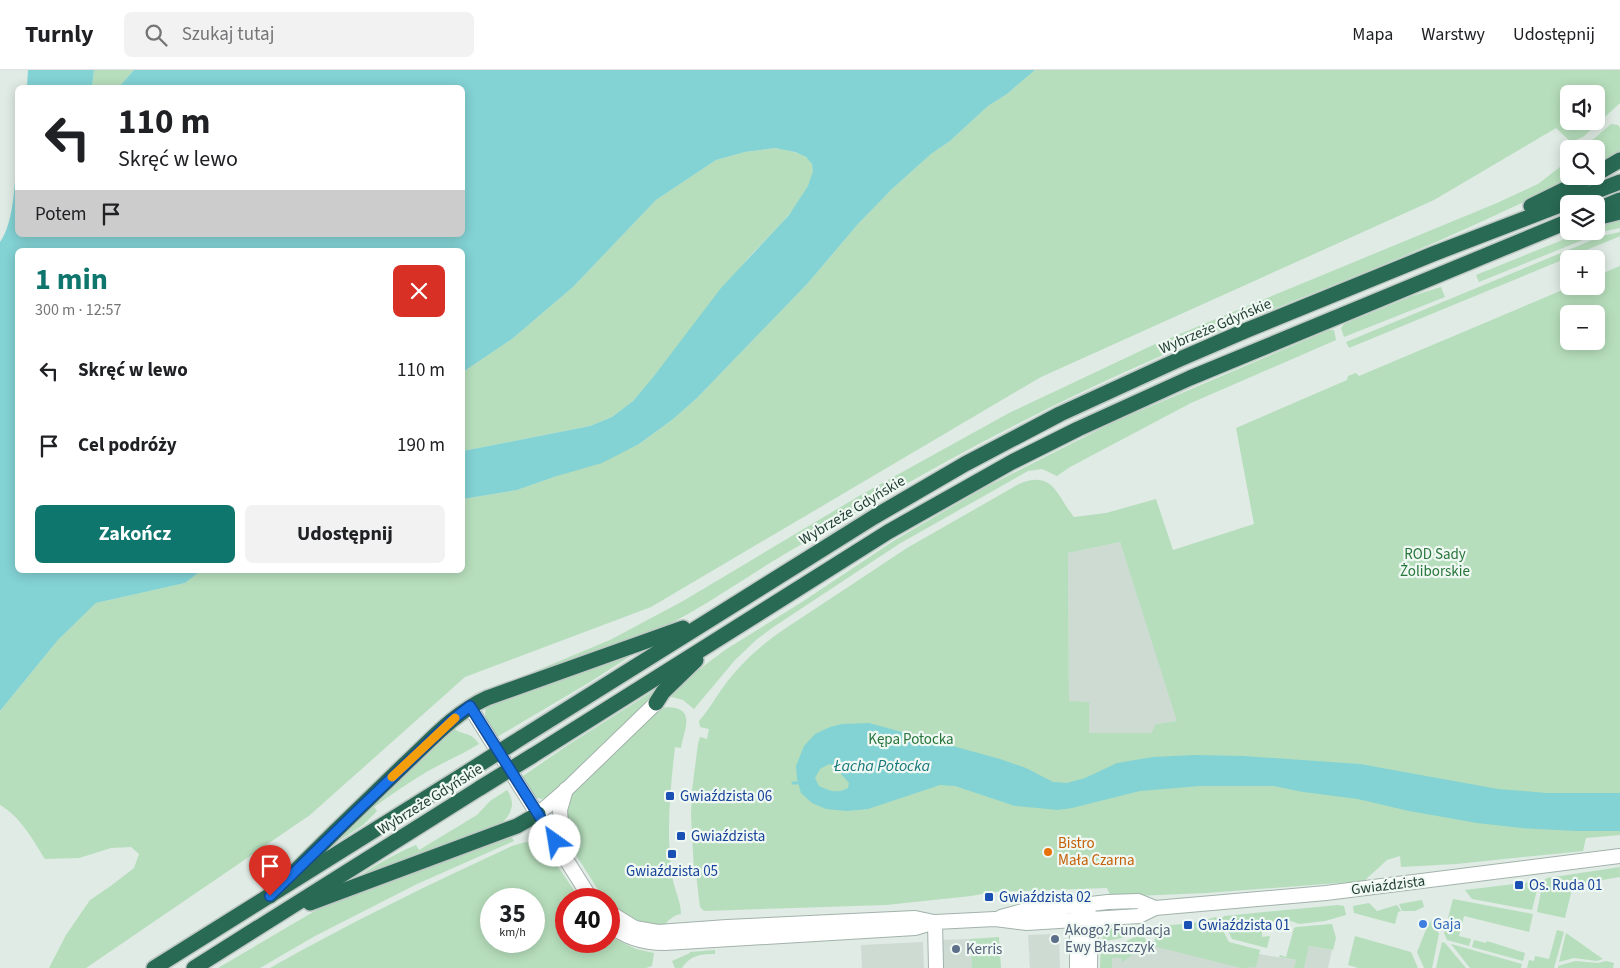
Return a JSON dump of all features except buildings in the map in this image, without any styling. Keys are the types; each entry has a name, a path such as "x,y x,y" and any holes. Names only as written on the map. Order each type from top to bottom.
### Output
{"highway":[{"path":"1605,169 1620,160"},
{"name":"Wybrzeże Gdyńskie","path":"154,968 813,554 922,489 1051,419 1180,359 1433,254 1620,182"},
{"path":"1433,254 1574,185"},
{"path":"1605,206 1620,200"},
{"path":"1605,216 1620,212"},
{"name":"Wybrzeże Gdyńskie","path":"194,968 720,637 904,523 1004,466 1078,429 1260,348 1560,226"},
{"path":"270,896 452,720 470,706 487,698 710,618"},
{"path":"656,703 663,692 720,637"},
{"path":"280,914 517,826 538,814"}],"street":[{"path":"538,814 656,703"},
{"path":"470,706 584,888"},
{"path":"563,854 560,810 566,789"},
{"name":"Gwiaździsta","path":"620,932 626,936 646,942 666,943 915,928 935,922 995,919 1027,923 1139,916 1156,908 1326,893 1620,856"},
{"name":"Gwiaździsta","path":"995,919 1026,910 1138,901 1156,908"},
{"path":"1083,905 1078,914 1084,919 1090,968"},
{"name":"Gwiaździsta","path":"620,920 627,925 651,932 915,918 935,922"},
{"path":"1077,968 1084,919"},
{"path":"935,922 936,968"},
{"path":"701,929 714,940"}],"shaded area":[{"path":"1120,542 1178,721 1156,724 1151,733 1089,733 1069,701 1068,553"},
{"path":"1054,934 1059,939 1060,968 1030,968 1028,935"},
{"path":"970,939 972,968 943,968 942,940"},
{"path":"1186,941 1305,962 1309,946 1332,950 1328,968 1111,968 1110,945"},
{"path":"923,942 924,968 862,968 861,945"}],"green space":[{"path":"94,70 134,70 121,85 92,85"},
{"path":"1035,70 1620,70 1620,103 1605,117 1605,85 1560,85 1560,130 1591,130 1583,137 1569,140 1556,128 1434,200 1041,377 651,607 465,677 310,815 86,968 49,968 66,935 90,900 134,868 139,854 131,847 111,848 79,858 45,859 20,822 0,805 0,711 58,640 96,603 185,583 198,573 465,573 465,499 517,490 557,476 639,444 672,420 697,398 808,283 858,224 892,189 931,154 950,141 988,106 1007,94"},
{"path":"1611,124 1618,125 1620,128 1620,152 1605,161 1605,140 1592,140"},
{"path":"775,148 799,154 810,161 812,165 813,171 810,183 795,207 745,262 633,401 612,417 590,426 465,451 465,371 512,339 573,287 656,200 716,160 745,152"},
{"path":"1560,167 1560,184 1443,239 1175,350 1086,390 1009,428 895,490 659,629 518,681 521,677 610,640 683,601 859,496 1009,413 1153,345 1497,203 1538,184"},
{"path":"1620,219 1620,228 1605,231 1605,224"},
{"path":"1620,232 1620,236 1586,250 1568,250 1592,240 1605,240 1605,235"},
{"path":"1563,240 1583,240 1479,282 1476,275"},
{"path":"1560,253 1560,261 1349,348 1346,342"},
{"path":"1620,266 1620,835 1586,838 1583,851 1456,864 1401,867 1400,856 1387,860 1364,881 1206,893 1111,897 1107,888 993,892 886,905 704,911 700,907 694,871 691,815 692,790 698,744 700,737 707,739 709,729 700,727 699,721 736,671 757,650 780,632 907,548 1019,484 1031,480 1040,480 1053,487 1074,517 1106,513 1156,499 1173,550 1254,524 1236,428 1347,380 1348,376 1356,373 1359,376 1560,291 1560,295 1605,295 1605,272","holes":["1120,542 1177,721 1156,724 1151,733 1089,733 1089,702 1069,701 1068,553"]},
{"path":"1441,287 1445,297 1344,337 1341,328 1344,324 1412,296"},
{"path":"1329,330 1334,330 1336,340 1191,403 1070,467 1057,476 1042,469 1028,471 899,544 756,640 735,660 694,709 683,700 668,696 685,680 725,650 895,540 984,488 1114,422"},
{"path":"635,653 497,737 486,720 485,712 490,702"},
{"path":"669,681 602,748 549,797 541,799 535,797 523,776"},
{"path":"667,707 676,708 682,711 686,721 681,748 675,747 669,811 670,860 681,914 671,919 664,927 641,924 620,911 620,888 597,888 569,844 563,818 570,795 660,709"},
{"path":"453,727 469,735 479,744 430,770 395,792 374,807 377,811 363,825 323,851"},
{"path":"507,790 510,794 512,806 503,822 504,825 351,882 407,849 416,845 419,850 477,815 490,801"},
{"path":"511,836 514,841 417,884 315,936 260,968 218,968 325,905"},
{"path":"526,842 540,846 547,851 572,888 555,888 555,953 620,953 620,941 636,949 654,953 652,966 646,968 270,968 390,904 512,846"},
{"path":"1620,867 1620,877 1573,885 1565,918 1537,912 1543,881 1547,878"},
{"path":"1538,880 1532,910 1472,899 1465,890 1514,884 1515,887 1525,886 1525,883"},
{"path":"1453,899 1533,914 1529,932 1464,916 1459,936 1471,939 1469,946 1447,940 1444,933"},
{"path":"1422,900 1424,907 1415,911 1402,911 1399,904"},
{"path":"1369,903 1377,911 1397,905 1401,911 1398,912 1395,924 1354,913 1353,906"},
{"path":"1344,906 1346,915 1325,921 1299,924 1291,921 1278,921 1224,925 1221,919 1224,916"},
{"path":"1216,917 1229,942 1260,950 1256,967 1241,968 1153,946 1159,926 1183,924 1183,927 1193,926 1193,923"},
{"path":"1432,920 1439,934 1432,968 1424,968 1417,952"},
{"path":"1272,924 1270,930 1262,931 1262,937 1270,936 1267,948 1232,939 1226,927"},
{"path":"1332,924 1336,938 1333,950 1309,946 1304,968 1294,968 1296,960 1279,957 1280,955 1286,957 1294,928"},
{"path":"1137,926 1140,930 1131,935 1102,941 1106,931 1115,927"},
{"path":"1557,930 1564,932 1554,968 1527,968 1529,960 1534,961 1535,956 1549,959"},
{"path":"1142,933 1148,944 1122,962 1121,958 1112,958 1112,968 1100,968 1101,944 1125,942"},
{"path":"1566,933 1603,959 1597,961 1574,958 1559,962"},
{"path":"1355,936 1411,952 1418,968 1358,968 1348,965"},
{"path":"999,937 1001,968 972,968 970,939"},
{"path":"1474,940 1486,943 1487,941 1525,953 1523,961 1472,947"},
{"path":"1442,942 1445,943 1466,968 1436,968"},
{"path":"1451,944 1522,964 1521,968 1470,968"},
{"path":"715,950 715,954 700,955 692,958 682,968 675,968 672,961 690,952"},
{"path":"1575,961 1598,963 1606,961 1614,963 1613,968 1558,968 1558,966"}],"water":[{"path":"28,70 94,70 92,85 27,85"},
{"path":"134,70 1035,70 1007,94 988,106 950,141 931,154 892,189 858,224 808,283 697,398 672,420 639,444 602,463 517,490 465,499 465,451 590,426 612,417 633,401 721,288 789,215 808,186 813,171 812,164 806,157 795,152 775,148 745,152 716,160 656,200 573,287 512,339 465,371 465,248 15,248 15,573 198,573 185,583 96,603 58,640 0,711 0,242 9,223 15,186 15,237 465,237 465,85 121,85"},
{"name":"Łacha Potocka","path":"869,723 1000,759 1026,768 1053,782 1067,783 1085,778 1117,763 1153,757 1195,755 1243,756 1360,764 1498,789 1547,793 1620,793 1620,831 1521,828 1477,823 1409,811 1358,799 1274,786 1200,786 1140,791 1058,810 1015,806 955,786 940,785 868,809 847,811 826,809 812,803 801,793 796,766 804,746 815,734 842,724","holes":["829,764 838,768 849,783 848,788 834,791 819,786 815,778 820,769"]}],"slow traffic":[{"path":"392,777 455,718"}],"place":[{"name":"Gwiaździsta 06","path":"670,796"},
{"name":"Gwiaździsta","path":"681,836"},
{"name":"Bistro Mała Czarna","path":"1048,852"},
{"name":"Gwiaździsta 05","path":"672,854"},
{"name":"Os. Ruda 01","path":"1519,885"},
{"name":"Gwiaździsta 02","path":"989,897"},
{"name":"Gaja","path":"1423,924"},
{"name":"Gwiaździsta 01","path":"1188,925"},
{"name":"Akogo? Fundacja Ewy Błaszczyk","path":"1055,939"},
{"name":"Kerris","path":"956,949"}],"route":[{"path":"270,896 452,720 470,706 555,841"}],"park label":[{"name":"ROD Sady Żoliborskie","path":"1435,562"},
{"name":"Kępa Potocka","path":"911,739"}]}
